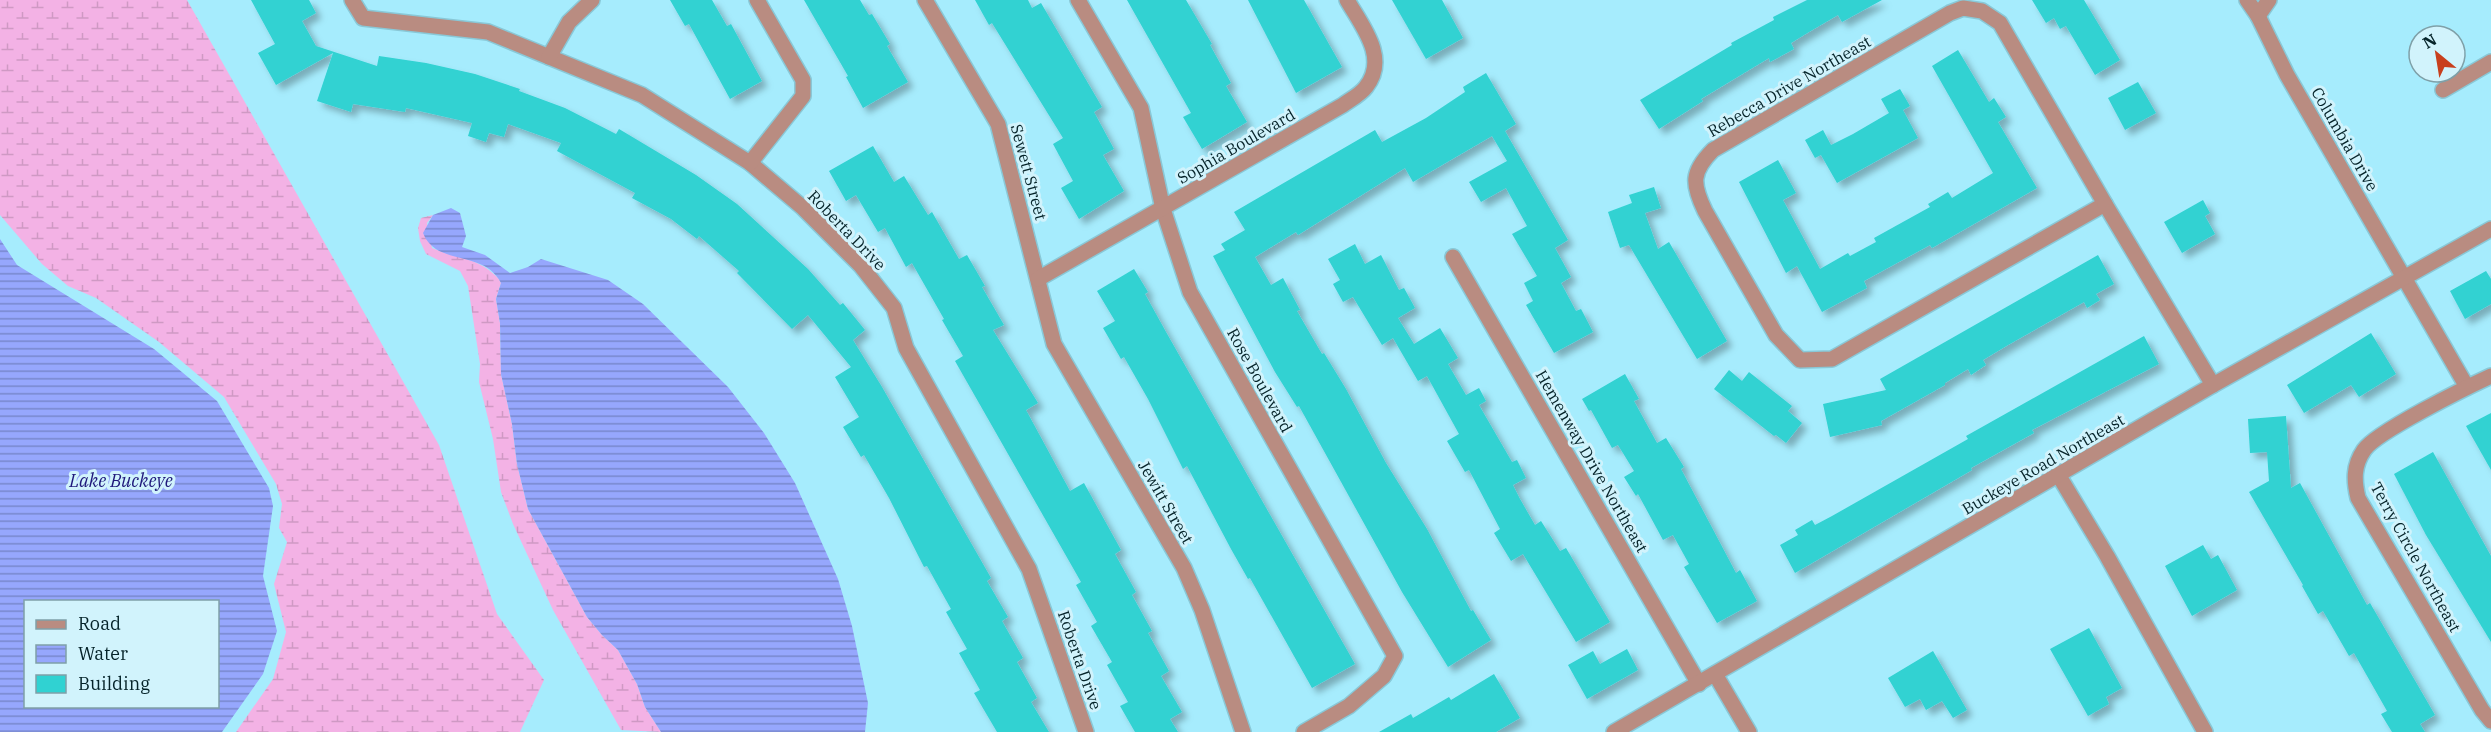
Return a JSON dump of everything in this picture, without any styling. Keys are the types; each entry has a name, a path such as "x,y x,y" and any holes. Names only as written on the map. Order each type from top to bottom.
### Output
{"street":[{"name":"Roberta Drive","path":"352,0 363,18 488,32 642,95 750,163 802,207 861,266 894,308 906,348 1029,569 1086,732"},
{"path":"549,57 569,22 592,0"},
{"path":"750,163 802,96 803,80 758,0"},
{"name":"Sewett Street","path":"926,0 998,124 1044,298"},
{"name":"Rose Boulevard","path":"1078,0 1141,108 1163,209 1190,292 1395,656 1384,676 1349,706 1304,732"},
{"name":"Sophia Boulevard","path":"1038,279 1343,105 1366,88 1375,69 1374,45 1347,0"},
{"name":"Columbia Drive","path":"2247,0 2403,279"},
{"path":"2258,16 2269,0"},
{"name":"Rebecca Drive Northeast","path":"2106,204 1832,359 1800,360 1776,335 1705,211 1697,195 1695,177 1702,161 1713,150 1950,13 1964,8 1982,11 2000,23 2213,385"},
{"path":"2443,90 2491,62"},
{"name":"Buckeye Road Northeast","path":"1614,732 2213,385 2491,229"},
{"name":"Hemenway Drive Northeast","path":"1453,257 1699,684"},
{"path":"2403,279 2468,387"},
{"name":"Jewitt Street","path":"1044,298 1054,344 1184,568 1202,610 1243,732"},
{"name":"Terry Circle Northeast","path":"2491,376 2402,424 2365,448 2357,462 2354,481 2358,498 2482,710 2491,721"},
{"path":"2059,476 2107,556 2205,732"},
{"path":"1715,674 1749,732"}],"green space":[{"path":"0,0 187,0 439,445 497,614 544,680 520,732 236,732 273,679 286,632 274,584 287,542 279,528 282,504 276,484 224,397 159,342 96,298 68,286 42,264 0,215"},
{"path":"433,215 427,223 432,248 483,266 501,283 496,299 500,323 501,374 512,424 517,464 528,509 587,617 618,650 637,684 645,707 661,732 621,730 553,610 513,524 501,492 493,439 479,382 480,364 468,286 460,271 426,254 420,241 418,228 421,218"}],"water":[{"path":"451,208 460,213 466,236 462,247 485,255 510,273 528,267 541,259 608,280 643,304 728,387 764,433 795,483 838,579 852,626 868,703 865,732 661,732 645,707 637,684 618,650 587,617 528,509 517,464 512,424 501,374 500,323 496,299 501,283 493,272 483,266 438,250 429,244 423,233 433,215"},
{"name":"Lake Buckeye","path":"0,239 17,265 154,349 217,401 269,488 273,506 263,576 277,631 263,674 222,732 0,732"}],"building":[{"path":"251,0 309,0 316,13 302,21 316,46 377,66 379,56 475,74 520,89 519,91 565,108 616,134 619,129 696,175 737,204 808,269 840,305 843,303 865,330 853,340 991,578 987,581 1008,617 1002,621 1023,658 1017,662 1037,698 1031,702 1049,732 997,732 974,693 980,690 959,653 967,649 946,612 951,609 927,566 924,567 864,455 861,457 843,427 859,417 835,377 851,367 808,315 792,329 737,273 739,271 699,236 697,239 671,219 632,198 635,193 557,151 561,143 508,124 504,137 489,133 486,142 468,136 472,123 406,108 405,112 353,104 351,112 317,101 333,53 276,85 258,53 275,44"},
{"path":"670,0 712,0 727,26 731,24 762,81 730,99 689,24 685,26"},
{"path":"804,0 860,0 869,15 872,14 890,44 887,46 908,82 863,108 846,77 848,76"},
{"path":"975,0 1028,0 1032,8 1041,3 1102,107 1094,112 1114,149 1103,155 1124,191 1079,219 1061,188 1073,181 1053,144 1063,138 992,23 989,25"},
{"path":"1127,0 1186,0 1212,44 1210,45 1231,83 1226,86 1247,122 1202,149 1183,117 1191,113"},
{"path":"1248,0 1304,0 1342,67 1296,93"},
{"path":"1392,0 1442,0 1463,38 1426,59"},
{"path":"1807,0 1882,0 1842,22 1838,15 1791,43 1794,49 1770,62 1769,58 1701,99 1703,101 1659,129 1640,100 1732,45 1731,43 1774,20 1773,17"},
{"path":"2032,0 2084,0 2120,60 2095,75 2066,26 2060,29 2054,18 2046,23"},
{"path":"1958,50 1989,102 1994,98 2006,117 1998,122 2037,188 1932,248 1930,245 1864,281 1867,288 1822,312 1797,266 1786,273 1739,182 1778,160 1796,193 1783,200 1820,269 1848,253 1850,256 1876,242 1874,238 1930,207 1928,204 1948,192 1952,198 1993,173 1932,66"},
{"path":"1486,73 1516,124 1505,131 1568,240 1555,248 1571,277 1561,283 1576,311 1581,309 1593,332 1554,353 1526,305 1533,301 1524,283 1537,276 1512,234 1527,226 1506,188 1481,202 1469,182 1507,161 1492,136 1413,182 1405,168 1298,235 1296,232 1255,257 1271,285 1283,278 1300,310 1297,311 1346,389 1386,463 1427,529 1471,611 1473,610 1491,640 1448,667 1402,592 1299,406 1297,407 1275,372 1213,256 1225,250 1221,244 1245,230 1234,212 1375,130 1382,142 1426,118 1465,92 1463,87"},
{"path":"2138,82 2156,113 2125,130 2108,98"},
{"path":"1900,89 1910,106 1903,110 1918,138 1837,183 1821,155 1815,158 1805,140 1823,130 1831,145 1853,134 1889,113 1881,99"},
{"path":"873,146 894,182 904,176 928,215 932,212 959,259 967,255 985,286 982,287 1004,325 993,330 1038,403 1026,410 1070,491 1084,483 1121,550 1115,554 1136,592 1132,595 1152,631 1148,633 1169,671 1161,676 1182,712 1170,719 1178,732 1135,732 1120,706 1128,702 1107,665 1112,662 1091,626 1097,622 1076,585 1081,582 955,361 963,356 942,320 944,319 912,263 906,267 885,228 878,232 856,195 846,201 829,171"},
{"path":"1654,187 1661,208 1645,213 1658,249 1669,242 1727,341 1697,359 1629,245 1620,248 1608,212 1632,203 1629,195"},
{"path":"2203,200 2210,213 2205,216 2215,234 2182,253 2164,222"},
{"path":"1355,244 1365,264 1381,255 1399,290 1404,288 1415,308 1398,318 1414,344 1440,328 1458,358 1448,364 1466,395 1479,388 1486,401 1479,405 1512,462 1517,460 1526,478 1513,485 1535,525 1541,521 1560,551 1566,548 1610,622 1576,642 1523,554 1511,561 1494,533 1500,529 1469,470 1465,472 1447,441 1459,434 1427,376 1418,381 1393,338 1382,345 1353,297 1343,302 1333,284 1340,280 1328,259"},
{"path":"2098,255 2114,284 2096,294 2100,300 2087,308 2084,302 2008,345 1983,360 1986,365 1971,375 1968,369 1945,385 1881,421 1882,425 1830,437 1823,404 1886,390 1880,379"},
{"path":"1134,269 1148,292 1145,294 1166,332 1355,664 1312,688 1250,578 1248,579 1231,549 1187,466 1183,469 1124,357 1121,359 1103,328 1115,321 1097,291"},
{"path":"2486,271 2491,279 2491,304 2465,319 2450,291"},
{"path":"2371,333 2396,374 2359,397 2351,385 2304,413 2287,385"},
{"path":"2144,336 2159,364 2032,430 2034,433 1795,573 1780,545 1798,535 1795,530 1812,520 1815,525 1832,516 1968,439 1966,436"},
{"path":"1729,370 1742,381 1749,372 1792,406 1788,411 1802,423 1786,443 1714,389"},
{"path":"1625,374 1639,399 1634,401 1657,443 1666,438 1684,467 1681,469 1736,573 1740,570 1757,601 1717,623 1684,567 1689,564 1673,535 1663,540 1638,494 1636,496 1624,477 1634,471 1618,445 1612,448 1591,410 1589,411 1582,399"},
{"path":"2491,413 2491,470 2466,426"},
{"path":"2286,416 2291,488 2300,483 2367,605 2370,603 2435,715 2420,724 2425,732 2392,732 2381,714 2387,711 2354,653 2349,656 2323,611 2318,614 2249,492 2269,481 2267,452 2250,453 2248,419"},
{"path":"2433,452 2491,556 2491,642 2426,535 2394,474"},
{"path":"2203,545 2211,559 2218,555 2237,590 2192,616 2165,566"},
{"path":"2089,628 2122,688 2106,697 2109,704 2088,716 2050,649"},
{"path":"1627,649 1638,670 1587,699 1568,665 1593,651 1600,664"},
{"path":"1933,651 1967,710 1953,718 1942,701 1926,710 1920,699 1905,707 1888,678"},
{"path":"1494,674 1520,718 1496,732 1379,732 1411,714 1413,718 1449,697 1451,700"}]}
